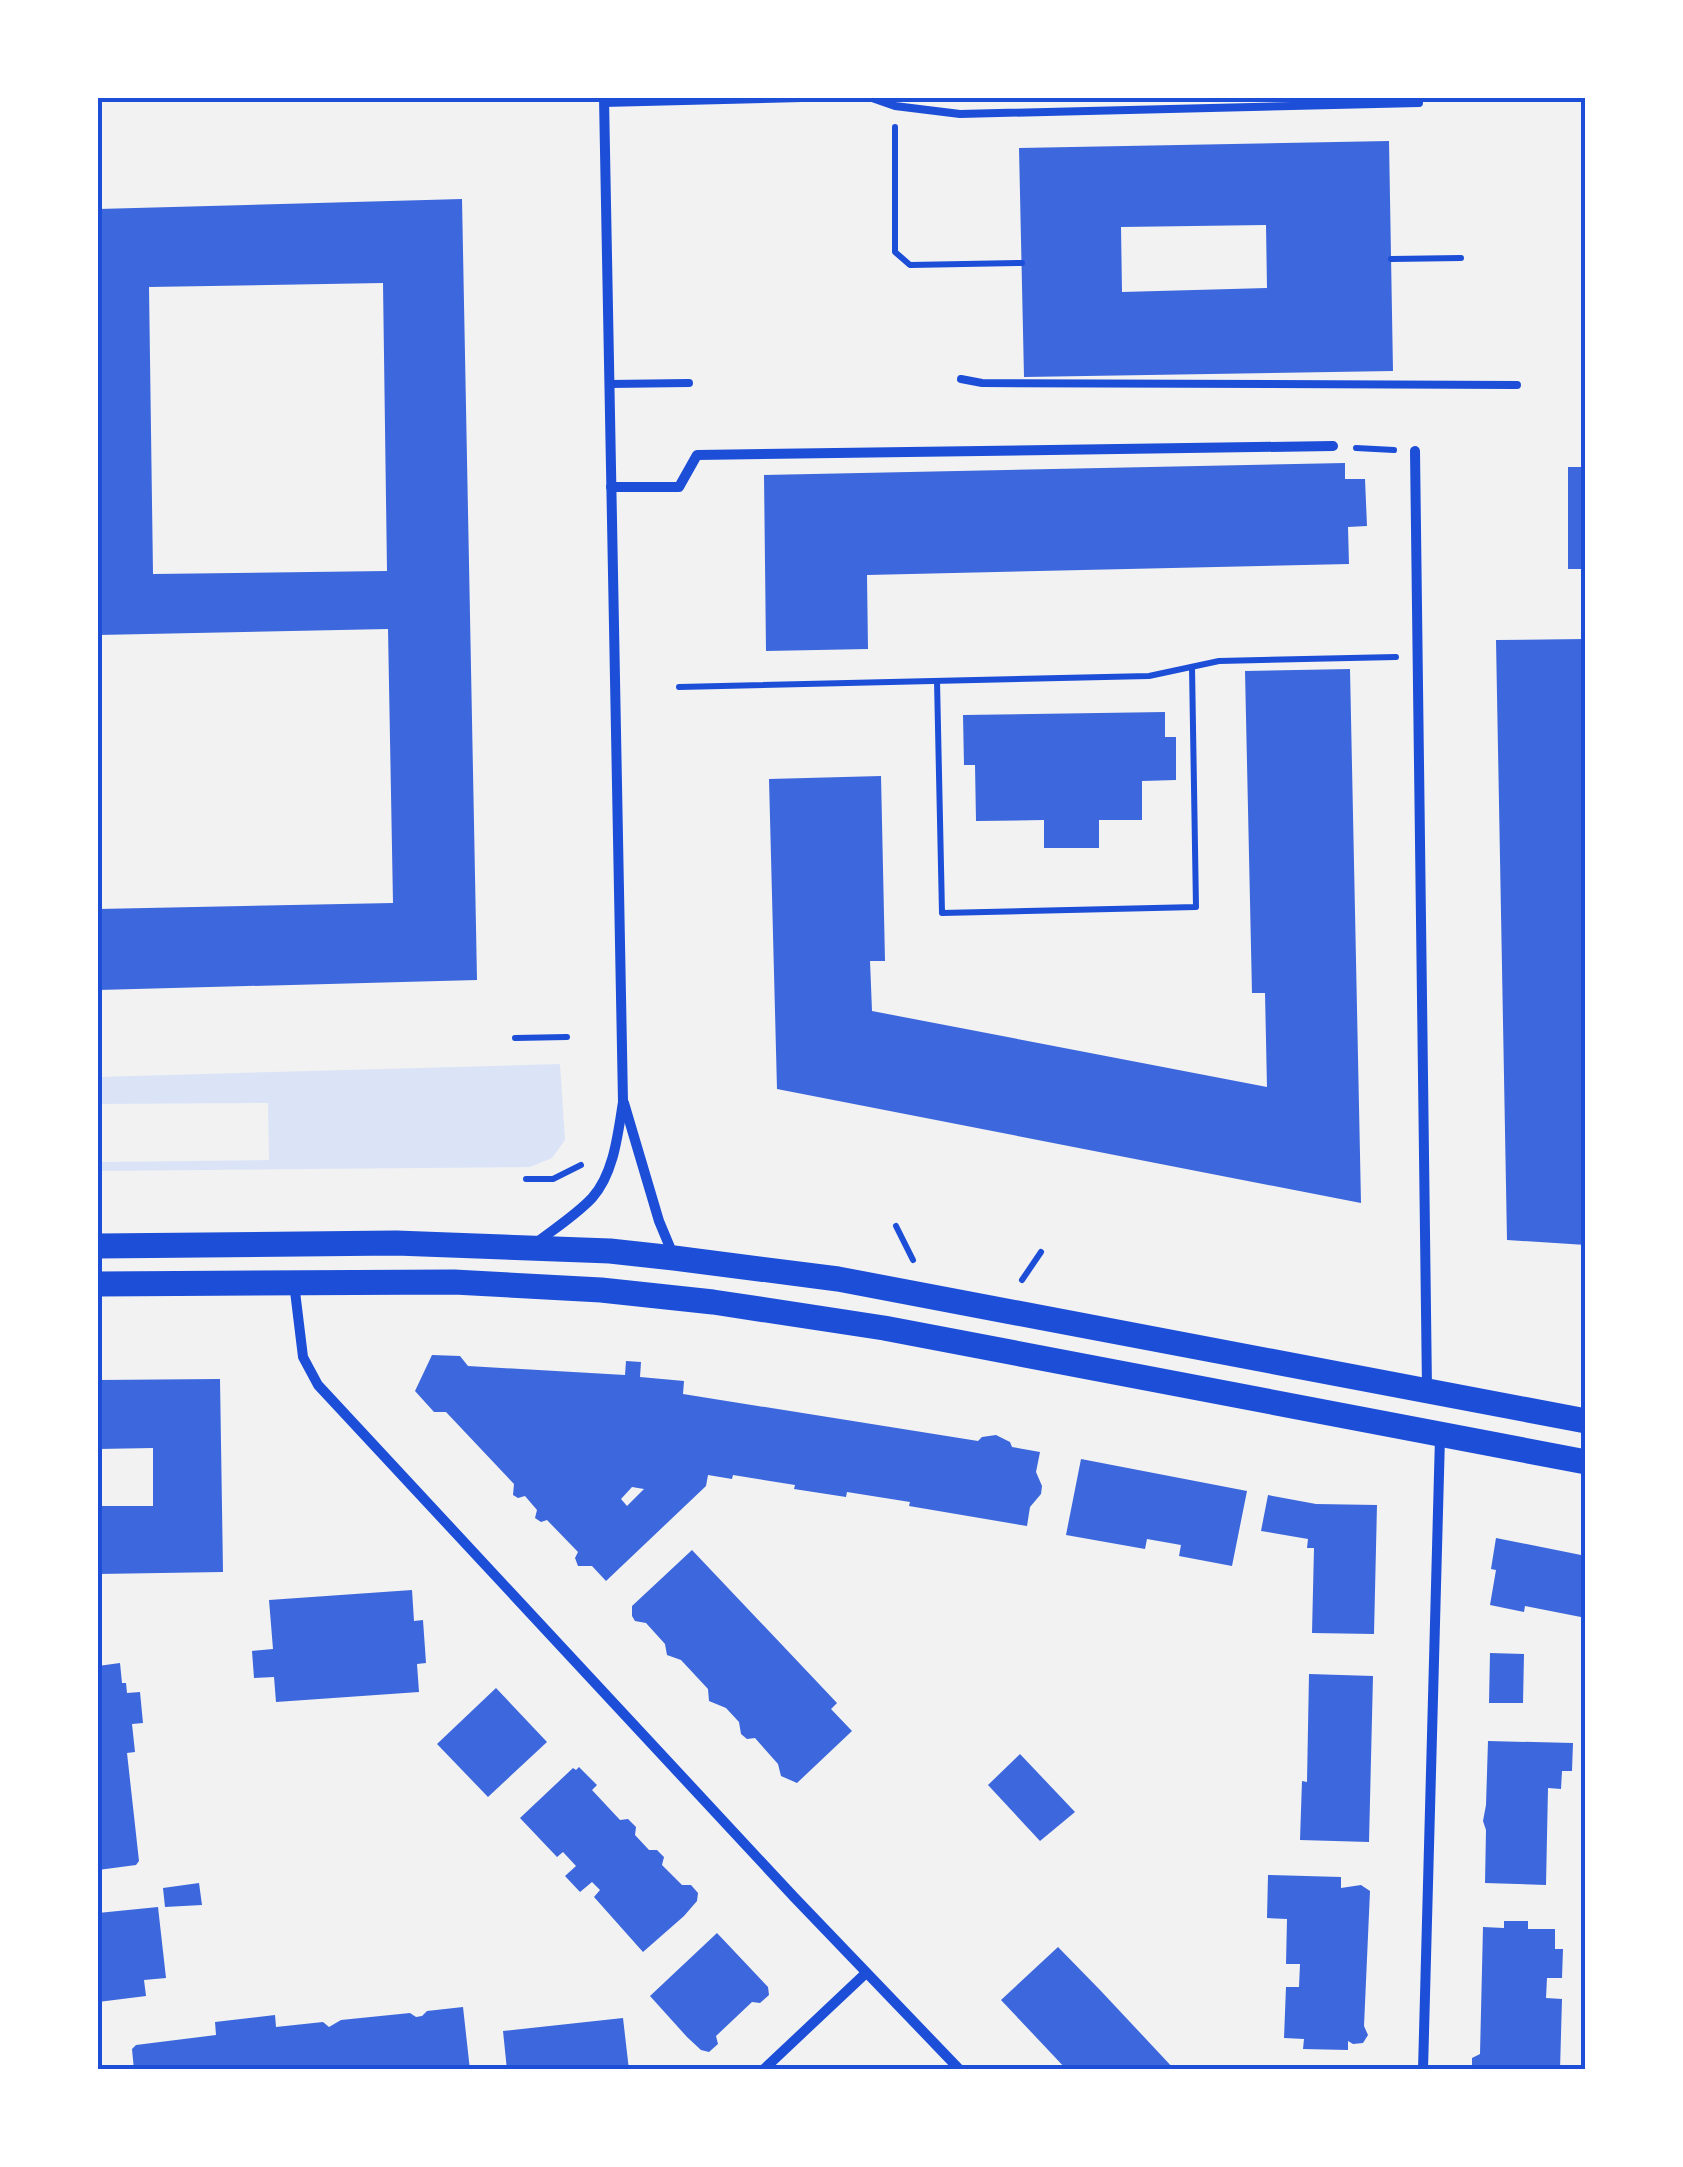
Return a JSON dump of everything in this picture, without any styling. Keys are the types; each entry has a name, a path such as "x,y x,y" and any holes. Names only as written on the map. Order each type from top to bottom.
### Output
{"main road":[{"path":"98,1246 396,1243 674,1258 838,1279 1586,1421"},
{"path":"98,1284 519,1285 790,1311 1586,1462"}],"street":[{"path":"530,1248 591,1199 603,1183 624,1102 604,100"},
{"path":"611,487 680,487 697,455 1333,446"},
{"path":"1415,452 1426,1390"},
{"path":"624,1102 674,1258"},
{"path":"294,1282 302,1357 318,1385 960,2070"},
{"path":"1423,2070 1440,1436"},
{"path":"763,2070 866,1973"}],"lane":[{"path":"604,100 802,98"},
{"path":"872,98 895,106 960,114 1419,100"},
{"path":"961,378 1002,383 1517,385"},
{"path":"609,384 689,383"}],"path":[{"path":"895,106 896,252 910,265 1022,263"},
{"path":"1391,259 1461,258"},
{"path":"1333,446 1415,452"},
{"path":"678,687 1149,676 1219,662 1418,657"},
{"path":"936,681 942,913 1196,907 1192,667"},
{"path":"515,1038 567,1037"},
{"path":"526,1180 554,1179 580,1166 590,1152"},
{"path":"896,1226 918,1270"},
{"path":"1018,1287 1041,1252"}],"shaded area":[{"path":"560,1064 565,1140 552,1158 530,1167 98,1171 98,1162 269,1160 268,1103 98,1104 98,1077"}],"building":[{"path":"1389,141 1393,371 1024,377 1019,148","holes":["1266,225 1267,288 1122,292 1121,227"]},
{"path":"462,199 477,980 98,990 98,909 393,903 388,629 98,635 98,209","holes":["383,283 387,571 153,574 149,287"]},
{"path":"1345,463 1345,479 1365,479 1367,526 1348,527 1349,564 867,575 868,649 766,651 764,475"},
{"path":"1568,467 1586,467 1586,569 1568,569"},
{"path":"1586,639 1586,1245 1507,1240 1496,640"},
{"path":"1350,669 1361,1203 777,1089 769,779 881,776 885,961 870,961 872,1011 1267,1087 1265,993 1252,993 1245,671"},
{"path":"1165,712 1165,737 1176,737 1176,780 1142,781 1142,820 1099,820 1099,848 1044,848 1044,820 976,821 975,765 964,765 963,715"},
{"path":"432,1355 460,1356 468,1366 625,1375 626,1361 641,1362 640,1377 684,1381 683,1394 978,1441 996,1435 1012,1447 1040,1452 1036,1472 1041,1494 1030,1507 1027,1526 909,1506 910,1502 847,1492 846,1497 733,1475 732,1479 708,1475 706,1486 606,1581 592,1566 578,1566 578,1552 547,1520 535,1518 537,1510 525,1496 513,1495 514,1484 446,1412 434,1412 415,1391","holes":["632,1487 644,1489 627,1506 621,1499"]},
{"path":"220,1379 223,1572 98,1574 98,1506 153,1506 153,1448 98,1449 98,1380"},
{"path":"1081,1459 1247,1491 1232,1566 1179,1556 1181,1545 1147,1539 1145,1549 1066,1535"},
{"path":"1268,1495 1316,1504 1377,1505 1374,1634 1312,1633 1314,1548 1307,1548 1308,1539 1261,1531"},
{"path":"1496,1538 1586,1556 1586,1618 1525,1606 1524,1612 1490,1605"},
{"path":"692,1550 837,1703 831,1709 852,1731 797,1783 781,1776 778,1764 755,1738 747,1739 741,1734 739,1722 726,1708 709,1701 708,1689 681,1660 667,1655 665,1644 646,1623 635,1621 632,1616 632,1606"},
{"path":"412,1590 414,1621 423,1620 426,1663 417,1664 419,1692 276,1702 274,1677 254,1678 252,1651 273,1649 269,1600"},
{"path":"1490,1653 1524,1654 1523,1703 1489,1703"},
{"path":"120,1663 127,1693 140,1692 143,1723 132,1724 135,1752 127,1753 139,1861 136,1865 98,1870 98,1666"},
{"path":"1309,1674 1373,1676 1369,1842 1300,1840 1302,1781 1307,1782"},
{"path":"496,1688 547,1742 488,1797 437,1744"},
{"path":"1488,1741 1573,1743 1572,1771 1562,1771 1561,1789 1548,1788 1546,1885 1485,1883 1483,1821"},
{"path":"1020,1754 1075,1812 1040,1841 988,1785"},
{"path":"579,1767 597,1785 592,1790 620,1820 628,1819 636,1827 635,1835 649,1850 657,1850 664,1857 662,1865 682,1885 691,1885 698,1893 697,1901 684,1916 643,1952 594,1897 600,1890 592,1882 580,1892 565,1876 576,1866 563,1852 557,1857 520,1818 573,1768"},
{"path":"1268,1875 1341,1877 1341,1888 1361,1885 1370,1891 1364,2026 1368,2035 1363,2043 1348,2041 1348,2050 1303,2049 1304,2039 1284,2038 1286,1987 1299,1987 1300,1964 1286,1964 1287,1919 1267,1918"},
{"path":"199,1883 202,1905 165,1907 163,1888"},
{"path":"158,1907 166,1978 144,1980 146,1996 98,2002 98,1913"},
{"path":"1504,1921 1528,1921 1528,1929 1555,1929 1555,1949 1563,1949 1562,1978 1547,1978 1546,1998 1562,1999 1560,2070 1472,2070 1472,2058 1480,2054 1483,1927 1504,1928"},
{"path":"717,1933 768,1987 769,1995 760,2003 752,2002 716,2036 718,2044 709,2052 687,2037 650,1996"},
{"path":"1058,1947 1175,2070 1067,2070 1001,2000"},
{"path":"463,2007 470,2070 134,2070 132,2049 136,2045 216,2035 215,2022 275,2015 276,2027 323,2022 329,2027 341,2020 410,2013 416,2017 427,2011"},
{"path":"623,2018 629,2070 507,2070 503,2031"}]}
